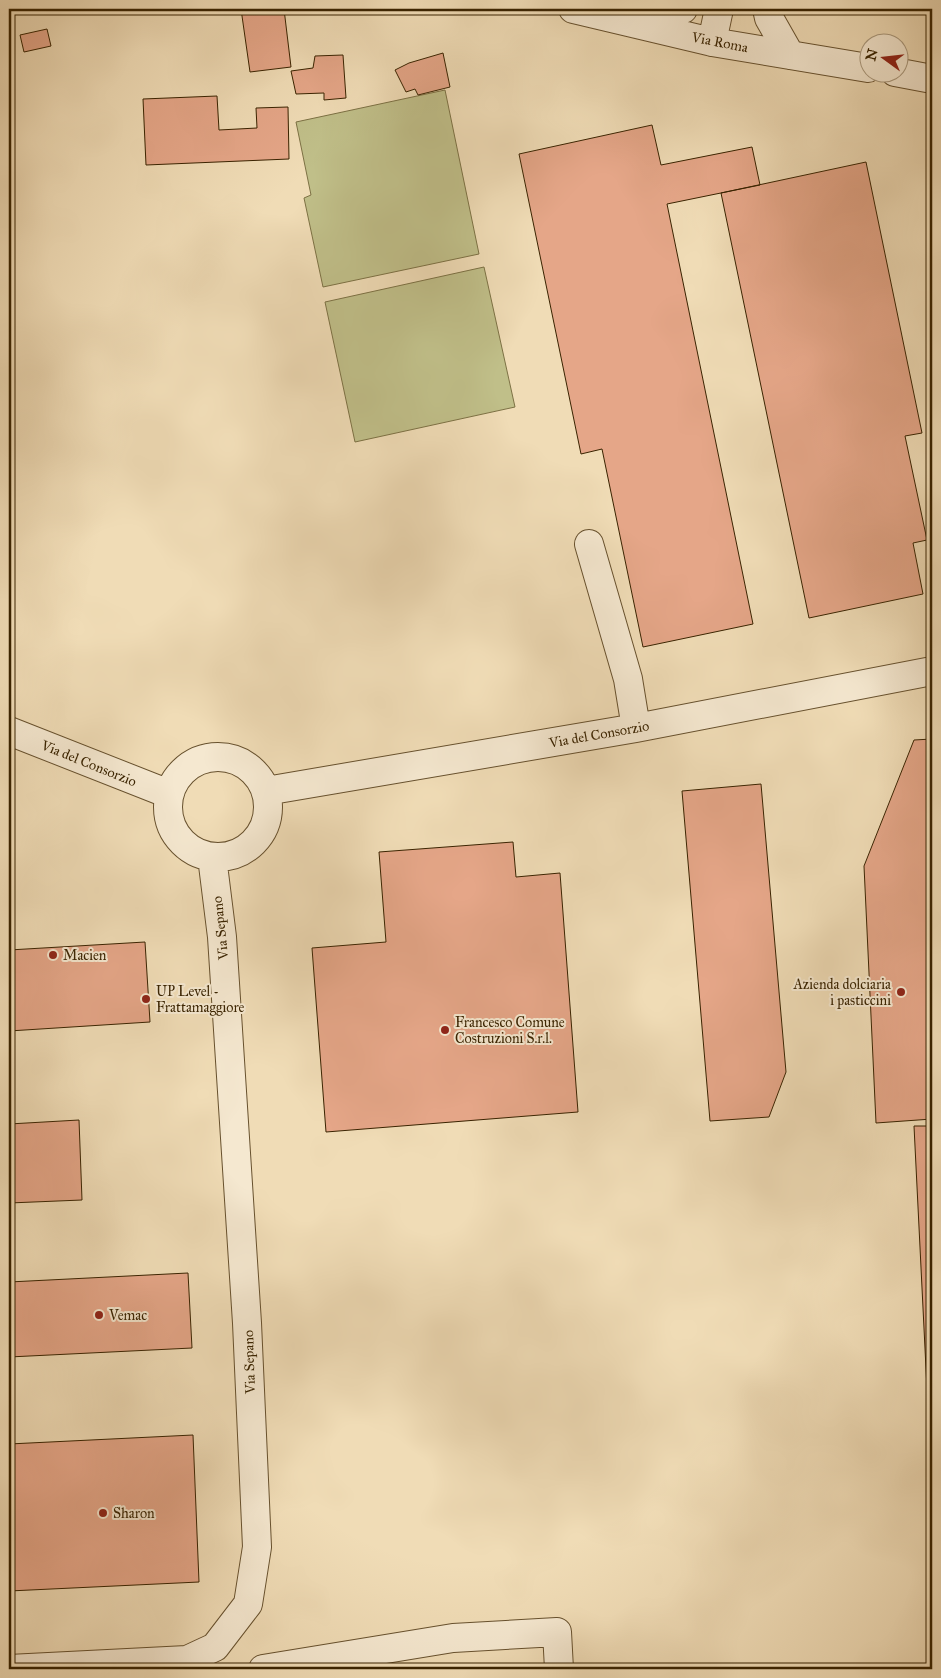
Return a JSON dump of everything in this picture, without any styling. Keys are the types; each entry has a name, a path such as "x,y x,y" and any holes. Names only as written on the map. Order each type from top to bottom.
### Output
{"street":[{"name":"Via Roma","path":"574,9 712,42 858,66"},
{"path":"639,24 661,19 683,9"},
{"path":"712,42 719,9"},
{"path":"767,9 768,18 790,55"},
{"path":"908,74 932,79"},
{"path":"589,544 628,679 636,728"},
{"name":"Via del Consorzio","path":"266,791 636,728 932,670"},
{"name":"Via del Consorzio","path":"9,731 169,794"},
{"path":"216,757 232,758 247,766 258,777 266,791 268,808 266,824 257,839 244,850 228,856 212,857 195,852 182,842 172,828 168,812 169,794 176,780 186,768 201,760 216,757"},
{"name":"Via Sepano","path":"9,1669 187,1660 215,1647 248,1604 257,1547 248,1333 222,937 212,857"},
{"path":"263,1669 453,1638 557,1632 559,1669"}],"shaded area":[{"path":"445,90 479,254 323,287 304,198 311,195 296,122"},
{"path":"484,267 515,407 355,442 325,302"}],"building":[{"path":"241,9 284,9 291,67 250,72"},
{"path":"47,29 51,46 24,52 20,35"},
{"path":"443,53 450,87 418,95 415,89 406,92 395,70 409,63"},
{"path":"343,55 346,98 324,100 324,93 296,94 291,71 313,68 315,56"},
{"path":"217,96 219,130 257,128 256,108 288,107 289,159 146,165 143,99"},
{"path":"652,125 661,165 752,147 760,185 667,204 753,624 643,647 602,449 581,454 519,154"},
{"path":"866,162 922,433 905,436 927,540 913,543 923,594 809,618 721,193"},
{"name":"Azienda dolciaria i pasticcini","path":"932,739 932,1119 876,1123 864,866 914,740"},
{"path":"761,784 786,1072 769,1117 710,1121 682,791"},
{"name":"Francesco Comune Costruzioni S.r.l.","path":"513,842 516,877 560,873 578,1112 326,1132 312,948 386,942 379,852"},
{"path":"145,942 150,1022 9,1031 9,950"},
{"path":"79,1120 82,1200 9,1203 9,1124"},
{"path":"914,1126 932,1126 932,1490"},
{"name":"Vemac","path":"188,1273 192,1348 9,1357 9,1282"},
{"name":"Sharon","path":"193,1435 199,1582 9,1591 9,1444"}],"place":[{"name":"Macien","path":"53,955"},
{"name":"Azienda dolciaria i pasticcini","path":"901,992"},
{"name":"UP Level - Frattamaggiore","path":"146,999"},
{"name":"Francesco Comune Costruzioni S.r.l.","path":"445,1030"},
{"name":"Vemac","path":"99,1315"},
{"name":"Sharon","path":"103,1513"}]}
